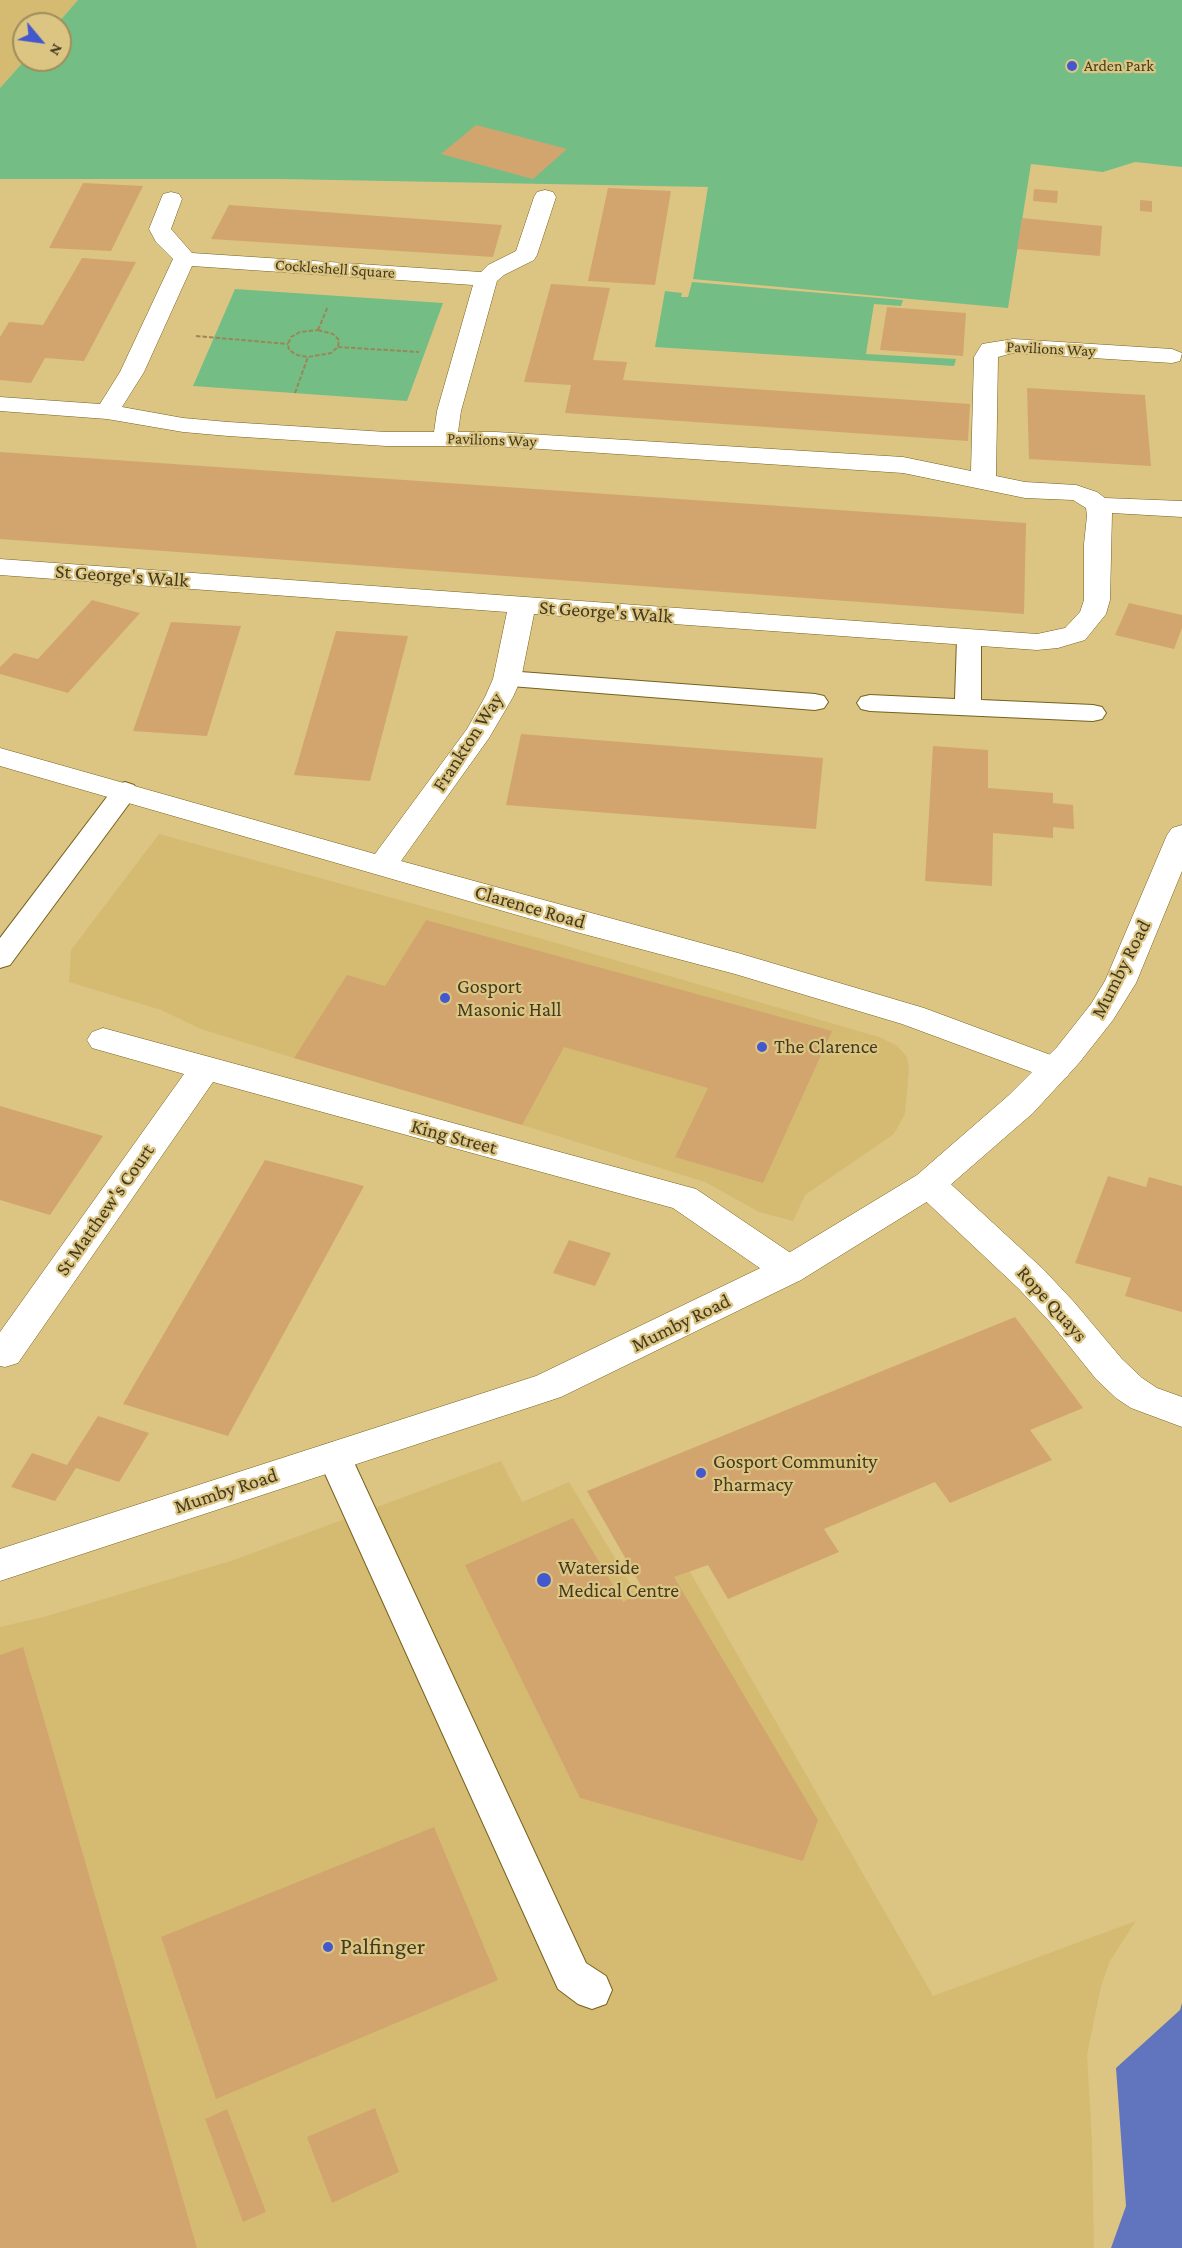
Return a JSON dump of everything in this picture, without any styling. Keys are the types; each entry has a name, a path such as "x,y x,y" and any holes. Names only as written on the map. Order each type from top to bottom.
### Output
{"street":[{"path":"445,438 449,411 486,279 496,270 525,255 545,197"},
{"path":"107,412 132,372 184,259 180,251 164,237 160,229 171,199"},
{"name":"Cockleshell Square","path":"184,259 486,279"},
{"name":"Pavilions Way","path":"983,481 987,357 990,350 1013,346 1172,356"},
{"name":"Pavilions Way","path":"0,404 107,412 183,425 228,429 386,439 507,440 917,466 1025,490 1076,493 1088,497 1098,505 1182,509"},
{"name":"St George's Walk","path":"0,567 969,639 1048,642 1068,638 1079,632 1089,621 1097,600 1097,544 1100,516 1098,505"},
{"name":"Frankton Way","path":"383,865 479,732 507,679 522,606"},
{"name":"Clarence Road","path":"0,757 576,921 738,964 913,1016 1056,1069"},
{"name":"Mumby Road","path":"0,1565 549,1387 789,1270 929,1184 1022,1104 1090,1030 1120,983 1182,835"},
{"name":"King Street","path":"103,1040 684,1198 789,1270"},
{"name":"St Matthew's Court","path":"5,1353 205,1068"},
{"name":"Rope Quays","path":"929,1184 1001,1248 1062,1312 1109,1369 1129,1388 1144,1398 1182,1412"}],"lane":[{"path":"968,707 969,639"},
{"path":"507,679 815,702"},
{"path":"870,703 1094,713"},
{"path":"0,958 124,791"},
{"path":"334,1456 572,1976 592,1990"}],"path":[{"path":"324,331 333,334 339,340 338,347 332,353 308,357 297,355 289,350 288,344 291,337 300,332 324,331"},
{"path":"149,332 288,344"},
{"path":"338,347 465,355"}],"shaded area":[{"path":"0,0 78,0 68,12 12,12 12,72 14,72 0,88"},
{"path":"159,834 546,940 879,1037 896,1045 907,1057 909,1068 905,1114 894,1134 805,1195 793,1221 759,1212 705,1182 201,1029 161,1010 69,982 71,950"},
{"path":"501,1461 522,1502 569,1482 637,1594 689,1570 933,1996 1136,1921 1110,1961 1101,1986 1087,2055 1092,2140 1094,2248 0,2248 0,1627 47,1616 234,1560"}],"green space":[{"path":"78,0 1182,0 1182,167 1135,162 1103,172 1031,164 1008,308 693,279 708,187 280,179 0,179 0,88 14,72 72,72 72,12 68,12"},
{"path":"692,282 903,300 901,306 874,304 866,354 956,359 954,366 655,347 665,291 682,293 681,297 688,297"},
{"path":"235,289 443,303 407,401 193,386"}],"water":[{"path":"1182,2003 1182,2248 1111,2248 1126,2206 1116,2068 1180,2010"}],"building":[{"path":"476,125 567,149 533,179 441,154"},
{"path":"83,183 143,186 111,251 49,248"},
{"path":"608,188 671,191 655,285 588,281"},
{"path":"1034,189 1058,191 1057,203 1033,201"},
{"path":"1140,200 1152,201 1152,212 1140,211"},
{"path":"229,205 502,225 493,257 211,239"},
{"path":"1022,218 1102,226 1100,256 1017,249"},
{"path":"82,258 136,262 84,361 45,358 31,383 0,380 0,337 9,322 43,325"},
{"path":"551,284 610,288 593,360 627,362 623,380 970,404 968,441 565,413 571,385 524,382"},
{"path":"887,307 966,313 963,356 880,350"},
{"path":"1027,388 1145,395 1151,466 1029,459"},
{"path":"0,452 1026,523 1024,614 0,539"},
{"path":"92,600 140,613 68,693 0,674 0,667 14,653 38,659"},
{"path":"1129,603 1182,615 1182,628 1174,649 1115,635"},
{"path":"171,622 241,626 207,736 133,731"},
{"path":"336,631 408,636 370,781 294,775"},
{"path":"521,734 823,758 816,829 506,805"},
{"path":"933,746 988,750 988,788 1053,793 1053,803 1073,805 1074,829 1053,827 1053,838 993,833 992,886 925,881"},
{"path":"426,920 832,1031 763,1183 675,1157 708,1088 564,1047 522,1125 294,1058 347,975 385,986"},
{"path":"0,1106 103,1136 50,1215 0,1200"},
{"path":"265,1160 364,1186 228,1436 123,1404"},
{"path":"1108,1176 1146,1187 1149,1177 1182,1186 1182,1312 1125,1296 1131,1278 1075,1263"},
{"path":"569,1240 611,1253 595,1286 553,1273"},
{"path":"1015,1317 1083,1408 1030,1430 1052,1460 950,1503 935,1482 824,1529 839,1552 728,1599 708,1565 674,1577 818,1820 803,1861 580,1798 465,1565 573,1518 623,1602 644,1591 587,1491"},
{"path":"98,1416 149,1433 119,1482 76,1468 55,1501 11,1487 32,1453 67,1465"},
{"path":"23,1647 197,2248 0,2248 0,1655"},
{"path":"434,1827 498,1980 216,2099 161,1937"},
{"path":"375,2108 399,2172 332,2203 307,2137"},
{"path":"227,2109 266,2212 243,2222 205,2119"}],"place":[{"name":"Arden Park","path":"1072,66"},
{"name":"Gosport Masonic Hall","path":"445,998"},
{"name":"The Clarence","path":"762,1047"},
{"name":"Gosport Community Pharmacy","path":"701,1473"},
{"name":"Waterside Medical Centre","path":"544,1580"},
{"name":"Palfinger","path":"328,1947"}]}
